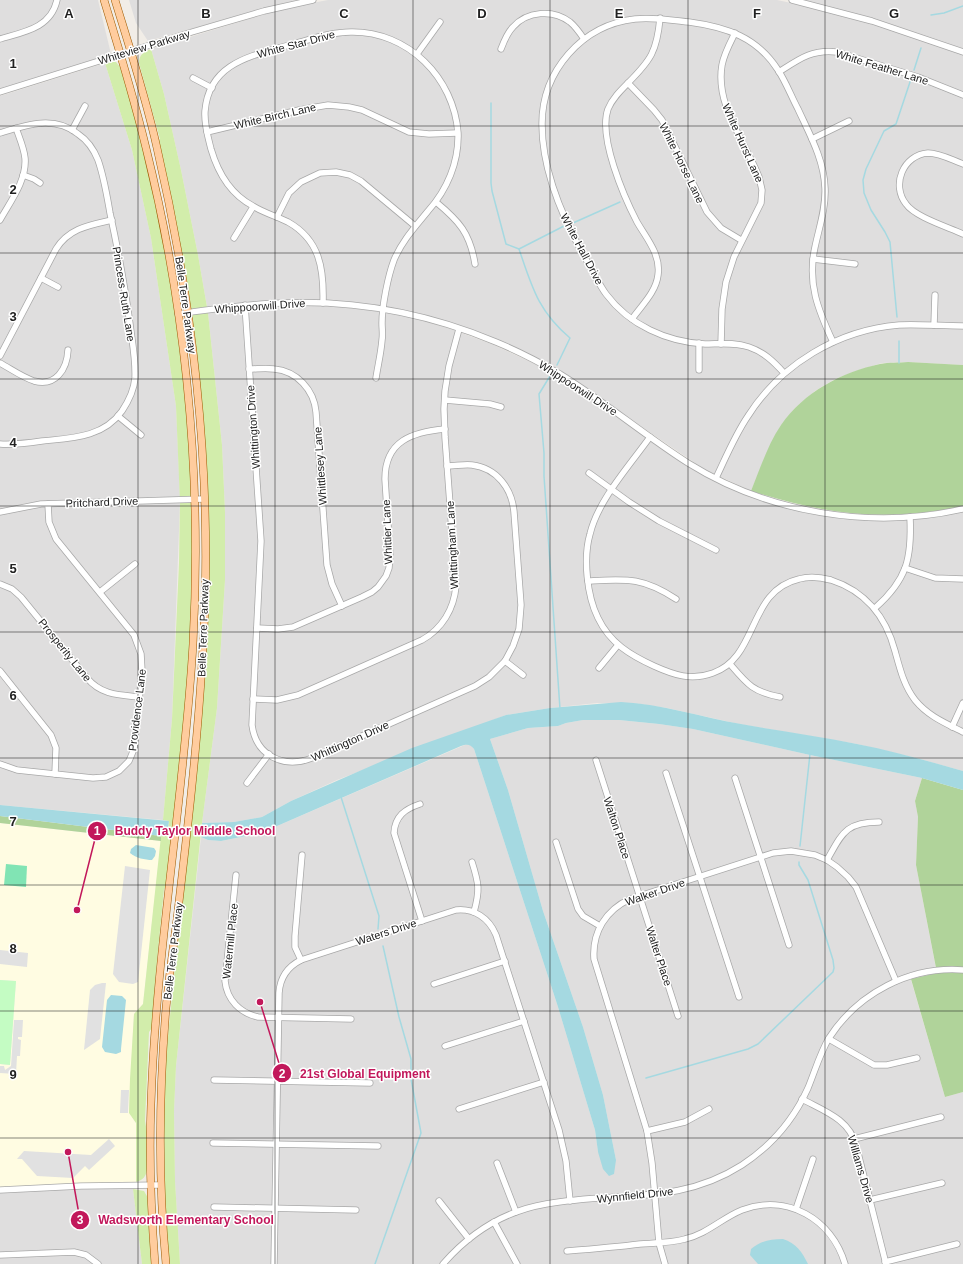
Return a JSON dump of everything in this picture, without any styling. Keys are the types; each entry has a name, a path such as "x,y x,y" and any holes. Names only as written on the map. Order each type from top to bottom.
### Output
{"main road":[{"name":"Belle Terre Parkway","path":"104,0 138,116 167,243 178,314 188,399 194,500 195,554 192,654 186,731 165,920 155,1028 151,1105 151,1186 155,1264"},
{"name":"Belle Terre Parkway","path":"115,0 131,51 158,152 172,217 189,312 202,437 205,580 202,661 185,845 166,1008 161,1110 160,1186 166,1264"}],"street":[{"path":"0,39 36,28 43,24 53,12 57,0"},
{"name":"Whiteview Parkway","path":"0,92 242,17 313,0"},
{"path":"792,0 889,26 963,52"},
{"path":"501,49 508,33 515,25 526,18 540,14 554,15 565,19 573,25 584,39"},
{"name":"White Hall Drive","path":"784,373 767,356 757,350 740,345 699,343 675,340 663,336 632,319 621,310 606,293 575,241 558,200 550,174 543,142 542,110 545,95 558,66 584,39 602,28 618,22 637,18 660,18 711,25 735,33 758,47 769,58 779,72 812,139 821,162 825,191 824,206 813,259 812,279 819,311 832,342"},
{"path":"632,319 654,289 658,271 656,255 632,211 617,175 606,133 606,118 609,106 628,83 646,66 653,54 657,40 660,18"},
{"path":"417,54 440,22"},
{"name":"White Star Drive","path":"323,303 323,272 320,260 308,238 291,224 253,207 234,191 223,178 216,163 207,132 206,110 212,88 217,79 228,68 243,59 336,33 354,32 377,35 396,42 417,54 434,71 448,94 454,111 458,133 457,151 453,168 446,186 436,202 404,241 394,259 390,273 382,323 382,344 376,378"},
{"name":"White Hurst Lane","path":"721,344 722,309 731,262 759,207 762,190 757,172 726,108 722,96 722,65 735,33"},
{"name":"White Feather Lane","path":"779,72 808,54 837,52 918,77 963,95"},
{"path":"193,78 212,88"},
{"name":"White Horse Lane","path":"628,83 662,120 700,201 709,215 721,228 741,240"},
{"path":"72,130 85,106"},
{"name":"White Birch Lane","path":"207,132 299,110 328,106 349,107 362,110 409,132 429,134 458,133"},
{"path":"812,139 849,121"},
{"name":"Princess Ruth Lane","path":"0,133 44,122 72,130 88,142 97,158 112,220 125,293 135,368 135,380 126,405 118,416 102,429 86,436 19,444 0,444"},
{"path":"0,220 23,175 24,156 16,128"},
{"path":"963,164 939,154 924,154 914,158 904,167 900,176 899,184 902,199 913,211 963,234"},
{"path":"277,217 289,193 301,182 320,173 336,172 350,175 361,181 415,226"},
{"path":"23,175 40,183"},
{"path":"436,202 453,216 461,226 470,245 474,264"},
{"path":"234,238 253,207"},
{"path":"0,356 58,246 66,237 82,227 112,220"},
{"path":"813,259 856,264"},
{"path":"41,278 58,287"},
{"path":"934,325 935,295"},
{"name":"Whippoorwill Drive","path":"178,314 245,305 323,303 384,310 423,318 459,328 510,349 558,373 690,464 716,478 755,495 809,510 868,517 910,517 963,509"},
{"name":"Whittington Drive","path":"245,305 260,527 260,560 252,721 253,732 259,744 269,754 280,760 292,762 304,761 312,758 475,686 489,677 505,661 515,642 520,625 521,614 513,501 505,484 490,471 473,465 447,466"},
{"path":"716,478 748,416 766,392 784,373 808,355 832,342 879,328 904,325 963,326"},
{"name":"Whittingham Lane","path":"253,699 277,700 298,695 418,642 433,632 442,623 448,613 452,604 456,586 447,466 445,400 449,366 459,328"},
{"path":"699,343 699,370"},
{"path":"0,364 32,380 40,382 46,381 56,377 63,370 67,362 68,350"},
{"name":"Whittlesey Lane","path":"249,370 273,368 288,372 304,384 312,397 316,412 328,568 332,584 342,606"},
{"path":"445,400 490,404 501,407"},
{"path":"118,416 141,435"},
{"name":"Whittier Lane","path":"257,628 278,629 293,627 374,591 383,582 388,571 390,555 385,476 387,462 392,452 405,439 425,431 445,429"},
{"path":"650,436 597,513 590,532 587,552 588,581 591,600 597,618 605,631 618,645 640,659 669,672 684,677 707,675 719,671 730,664 741,651 764,603 776,590 792,580 811,577 831,580 859,594 874,608 890,633 903,679 911,695 920,706 930,715 963,732"},
{"path":"589,473 659,521 716,550"},
{"name":"Pritchard Drive","path":"0,512 27,506 48,504 204,500"},
{"name":"Providence Lane","path":"0,764 17,770 102,778 114,774 123,768 129,761 134,749 142,664 138,644 131,631 54,536 49,522 48,504"},
{"path":"874,608 895,587 905,568 910,544 910,517"},
{"path":"100,592 135,564"},
{"path":"905,568 935,578 963,579"},
{"path":"588,581 638,581 658,588 676,599"},
{"name":"Prosperity Lane","path":"0,584 12,589 21,597 96,687 111,694 139,697"},
{"path":"599,668 618,645"},
{"path":"505,661 523,675"},
{"path":"730,664 750,686 766,694 780,697"},
{"path":"0,671 51,735 56,748 55,774"},
{"path":"952,726 963,703"},
{"path":"247,783 269,754"},
{"name":"Walton Place","path":"596,760 639,896"},
{"path":"666,773 739,997"},
{"path":"735,778 789,945"},
{"path":"420,804 407,809 400,815 396,823 394,833 422,921"},
{"path":"827,860 840,838 849,828 859,824 879,822"},
{"path":"556,842 578,909 583,916 600,926"},
{"name":"Walker Drive","path":"665,1264 659,1243 647,1131 638,1097 596,968 594,947 600,926 608,915 625,901 760,857 778,852 791,851 810,854 827,860 845,873 856,887 896,982"},
{"path":"301,960 295,947 294,936 302,855"},
{"path":"472,862 479,887 474,912 485,918 492,926 505,961 563,1145 570,1201"},
{"name":"Watermill Place","path":"236,875 225,981 227,992 233,1003 243,1012 258,1017 351,1019"},
{"name":"Walter Place","path":"639,896 678,1016"},
{"name":"Waters Drive","path":"274,1264 279,1018 282,979 289,968 301,960 456,910 467,910 474,912"},
{"path":"434,984 505,961"},
{"name":"Wynnfield Drive","path":"443,1264 469,1239 494,1222 516,1212 546,1204 654,1195 676,1191 702,1184 724,1175 742,1165 759,1153 789,1120 802,1099 829,1038 842,1020 857,1005 875,992 896,982 929,972 963,970"},
{"path":"445,1046 524,1022"},
{"path":"829,1038 874,1065 888,1065 917,1058"},
{"path":"214,1080 370,1083"},
{"path":"459,1109 544,1082"},
{"name":"Williams Drive","path":"802,1099 839,1119 848,1127 854,1139 885,1263"},
{"path":"647,1131 685,1122 709,1109"},
{"path":"854,1139 941,1117"},
{"path":"213,1143 378,1146"},
{"path":"796,1209 813,1160"},
{"path":"497,1163 516,1212"},
{"path":"870,1200 942,1182"},
{"path":"0,1190 81,1186 160,1186"},
{"path":"439,1201 469,1239"},
{"path":"567,1251 659,1243 685,1239 698,1234 738,1213 756,1207 771,1206 796,1209 812,1217 825,1227 834,1238 845,1264"},
{"path":"214,1207 356,1210"},
{"path":"494,1222 517,1264"},
{"path":"885,1263 957,1244"},
{"path":"0,1255 74,1252 86,1255 98,1264"}],"shaded area":[{"path":"0,0 98,0 111,54 0,89"},
{"path":"129,0 298,0 148,41 136,23"},
{"path":"328,0 777,0 815,8 871,23 963,55 963,365 908,362 882,363 835,379 815,391 795,408 781,425 769,448 751,491 704,469 596,396 513,347 387,308 323,300 244,303 207,307 181,170 164,94 151,49 285,8"},
{"path":"802,0 963,0 963,49 872,18"},
{"path":"105,63 132,150 151,238 176,406 180,497 28,503 0,509 0,96"},
{"path":"323,305 384,312 410,317 451,329 494,345 537,365 565,381 701,474 732,489 760,500 830,517 868,520 910,520 963,512 963,771 857,744 739,724 667,708 633,703 597,703 506,715 337,780 291,801 262,817 234,822 202,823 217,708 225,580 225,512 222,445 208,313 241,308"},
{"path":"180,503 172,719 163,820 0,805 0,514 42,507"},
{"path":"583,720 619,720 693,729 922,778 915,801 918,817 916,865 937,974 911,980 945,1097 963,1092 963,1264 180,1264 175,1181 174,1111 176,1066 201,837 208,840 221,841 261,833 467,744 472,746 474,749 558,1007 595,1130 598,1152 616,1160 603,1095 583,1027 543,911 508,790 490,739 528,728 558,726"},
{"path":"0,823 161,841 143,1004 134,1014 129,1111 136,1123 136,1182 0,1188 0,1064 10,1065 16,981 0,980"},
{"path":"125,866 150,870 138,982 133,984 119,982 113,974"},
{"path":"0,950 28,953 27,967 0,964"},
{"path":"106,983 100,1039 84,1050 90,990 95,985"},
{"path":"14,1020 23,1020 22,1037 18,1037 18,1039 21,1040 20,1056 17,1056 16,1074 0,1073 0,1066 4,1066 5,1070 11,1066"},
{"path":"121,1090 129,1090 128,1113 120,1113"},
{"path":"109,1139 115,1146 89,1170 85,1166 73,1178 37,1176 22,1159 17,1159 24,1151 91,1155"},
{"path":"133,1189 142,1264 0,1264 0,1192"}],"green space":[{"path":"151,49 164,94 181,170 208,313 222,445 225,512 225,580 217,708 202,823 176,1066 174,1111 175,1181 180,1264 169,1264 165,1205 164,1110 166,1056 186,857 208,590 193,326 180,245 158,140 160,139 139,63 141,55"},
{"path":"116,62 120,67 136,120 145,154 168,269 179,343 187,417 193,530 190,647 183,727 167,886 164,889 152,1028 149,1032 145,1121 148,1138 147,1169 144,1178 136,1182 136,1123 129,1113 134,1014 143,1004 161,836 167,835 169,821 163,820 172,719 179,563 180,503 176,406 151,238 132,150 105,63"},
{"path":"908,362 963,365 963,506 911,514 857,514 804,505 751,491 764,457 776,432 790,413 812,393 852,372 880,364"},
{"path":"922,778 963,790 963,1092 945,1097 911,979 937,973 916,865 918,817 915,801"},
{"path":"0,816 161,836 161,841 0,823"},
{"path":"6,864 27,866 26,887 4,885"},
{"path":"0,980 16,981 10,1065 0,1064"},
{"path":"133,1189 144,1191 148,1198 153,1264 142,1264"}],"water":[{"path":"621,702 651,705 741,724 843,741 910,756 963,771 963,790 922,778 693,729 659,724 619,720 583,720 558,726 528,728 490,739 508,790 543,911 583,1027 603,1095 616,1160 614,1174 609,1176 603,1169 598,1152 595,1130 558,1007 474,749 470,745 461,746 261,833 221,841 208,840 201,837 202,823 234,822 262,817 291,801 412,748 506,715 550,708"},
{"path":"0,805 169,821 167,835 161,836 0,816"},
{"path":"136,845 154,848 156,851 155,856 152,860 149,860 132,855 130,853 131,849"},
{"path":"111,995 122,996 126,1000 121,1052 116,1054 105,1052 102,1047 107,1000"},
{"path":"783,1239 792,1243 798,1248 808,1264 758,1264 750,1255 751,1249 762,1242"}],"waterway":[{"path":"931,15 944,13 963,6"},
{"path":"914,70 921,48"},
{"path":"897,317 890,242 871,210 864,193 863,180 866,169 884,131 896,124 911,79"},
{"path":"491,103 492,191 506,244 519,249 537,298 550,318 570,338 557,365"},
{"path":"573,223 620,202"},
{"path":"519,249 564,226"},
{"path":"899,341 899,363"},
{"path":"550,376 539,394 560,709"},
{"path":"800,846 810,754"},
{"path":"341,797 379,916 378,929"},
{"path":"198,831 208,832"},
{"path":"646,1078 748,1049 758,1044 833,972 833,960 808,880 799,865 799,862"},
{"path":"375,1264 421,1133 411,1079 411,1059 399,1017 383,946"}],"place":[{"name":"Buddy Taylor Middle School","path":"77,910"},
{"name":"21st Global Equipment","path":"260,1002"},
{"name":"Wadsworth Elementary School","path":"68,1152"}]}
